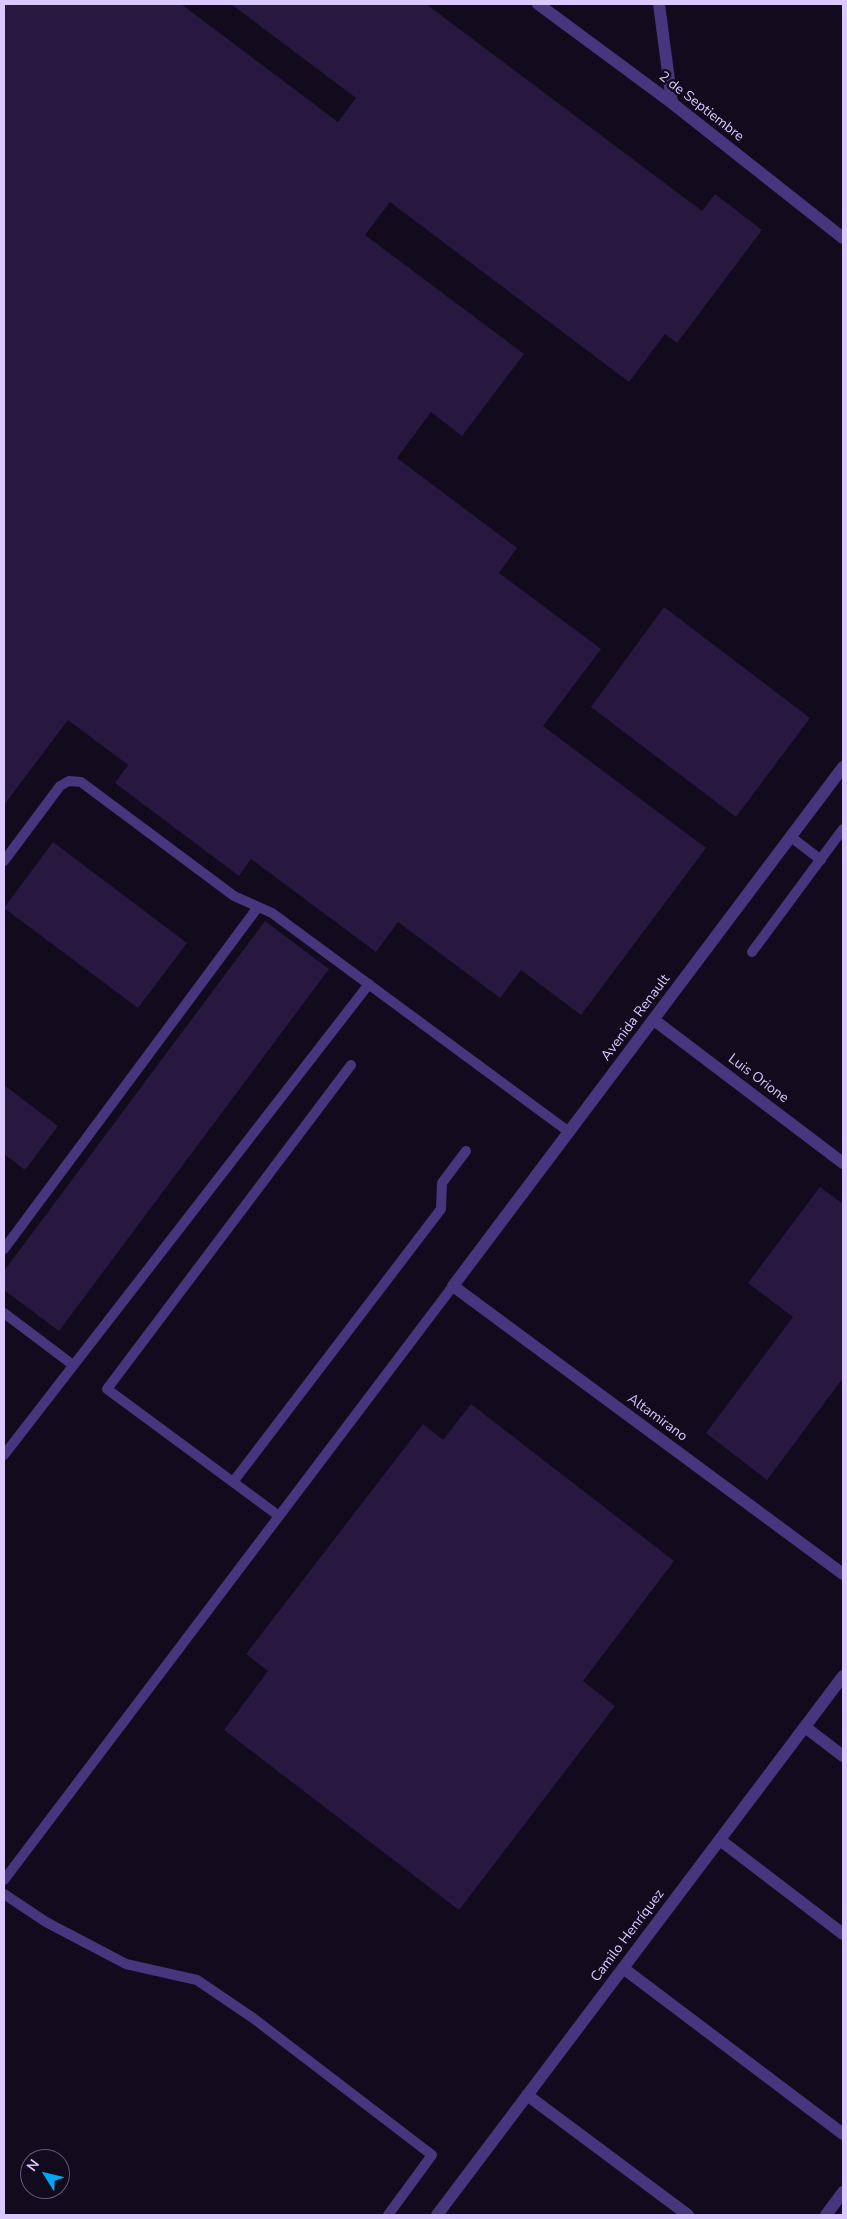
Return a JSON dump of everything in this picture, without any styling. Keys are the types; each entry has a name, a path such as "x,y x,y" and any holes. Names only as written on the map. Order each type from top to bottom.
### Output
{"street":[{"name":"2 de Septiembre","path":"538,4 672,103 843,238"},
{"path":"659,4 672,103"},
{"name":"Avenida Renault","path":"453,1286 843,767"},
{"name":"Luis Orione","path":"654,1020 843,1163"},
{"name":"Altamirano","path":"453,1286 843,1574"},
{"name":"Camilo Henríquez","path":"436,2215 843,1676"},
{"path":"805,1727 843,1756"},
{"path":"720,1840 843,1934"},
{"path":"623,1968 843,2134"},
{"path":"528,2095 688,2215"},
{"path":"826,2215 843,2192"}],"lane":[{"path":"4,861 60,786 69,781 81,782 234,896 272,913 569,1132"},
{"path":"752,952 843,829"},
{"path":"791,837 821,860"},
{"path":"4,1249 258,907"},
{"path":"4,1455 369,984"},
{"path":"279,1516 107,1389 351,1065"},
{"path":"233,1482 441,1209 442,1183 466,1151"},
{"path":"4,1880 453,1286"},
{"path":"4,1312 73,1365"},
{"path":"4,1894 46,1922 126,1964 197,1980 253,2018 432,2155 388,2215"}],"building":[{"path":"4,4 181,4 338,122 356,98 231,4 426,4 702,211 715,194 762,230 677,343 665,334 629,382 390,202 365,235 524,354 462,436 431,412 397,458 517,548 499,573 601,649 543,726 706,848 581,1015 521,970 500,998 398,922 376,952 251,859 239,876 115,783 128,765 68,720 4,805"},
{"path":"664,607 810,718 736,817 591,707"},
{"path":"53,842 187,943 138,1008 4,908"},
{"path":"265,921 329,969 59,1331 4,1290 4,1271"},
{"path":"4,1085 58,1126 25,1170 4,1154"},
{"path":"820,1187 843,1204 843,1378 767,1480 706,1433 793,1317 748,1283"},
{"path":"471,1404 674,1561 583,1681 615,1706 459,1910 224,1730 268,1671 246,1654 423,1424 443,1440"}]}
